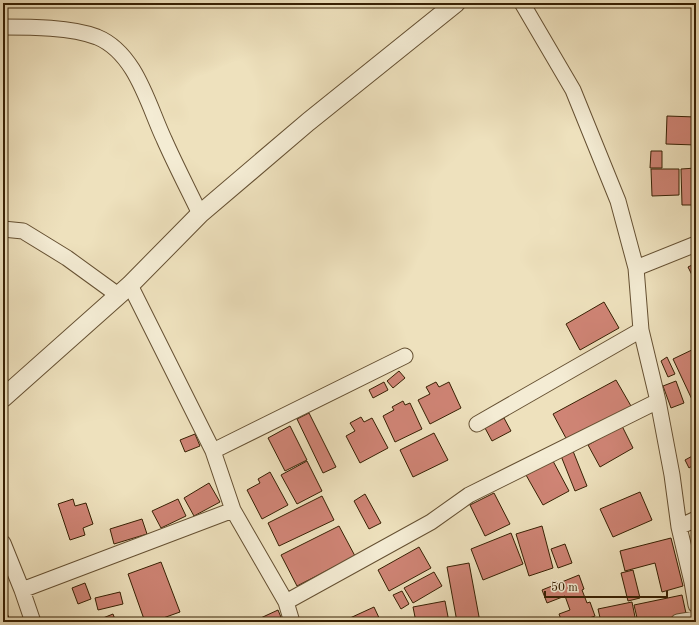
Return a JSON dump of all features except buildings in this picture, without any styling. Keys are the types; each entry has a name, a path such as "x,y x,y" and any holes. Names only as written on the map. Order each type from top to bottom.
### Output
{"street":[{"path":"3,398 124,290 200,214 308,122 456,3"},
{"path":"522,3 573,90 618,201 636,268 641,330 658,401 672,475 679,527 696,605"},
{"path":"3,27 28,27 80,32 98,38 115,48 132,68 144,90 173,160 200,214"},
{"path":"3,229 23,231 124,290 213,451 232,510 286,602 292,622"},
{"path":"636,268 696,244"},
{"path":"477,424 641,330"},
{"path":"213,451 405,356"},
{"path":"286,602 431,522 469,496 658,401"},
{"path":"22,590 232,510"},
{"path":"679,527 696,519"},
{"path":"3,543 22,590 32,622"},
{"path":"678,622 696,619"}]}
